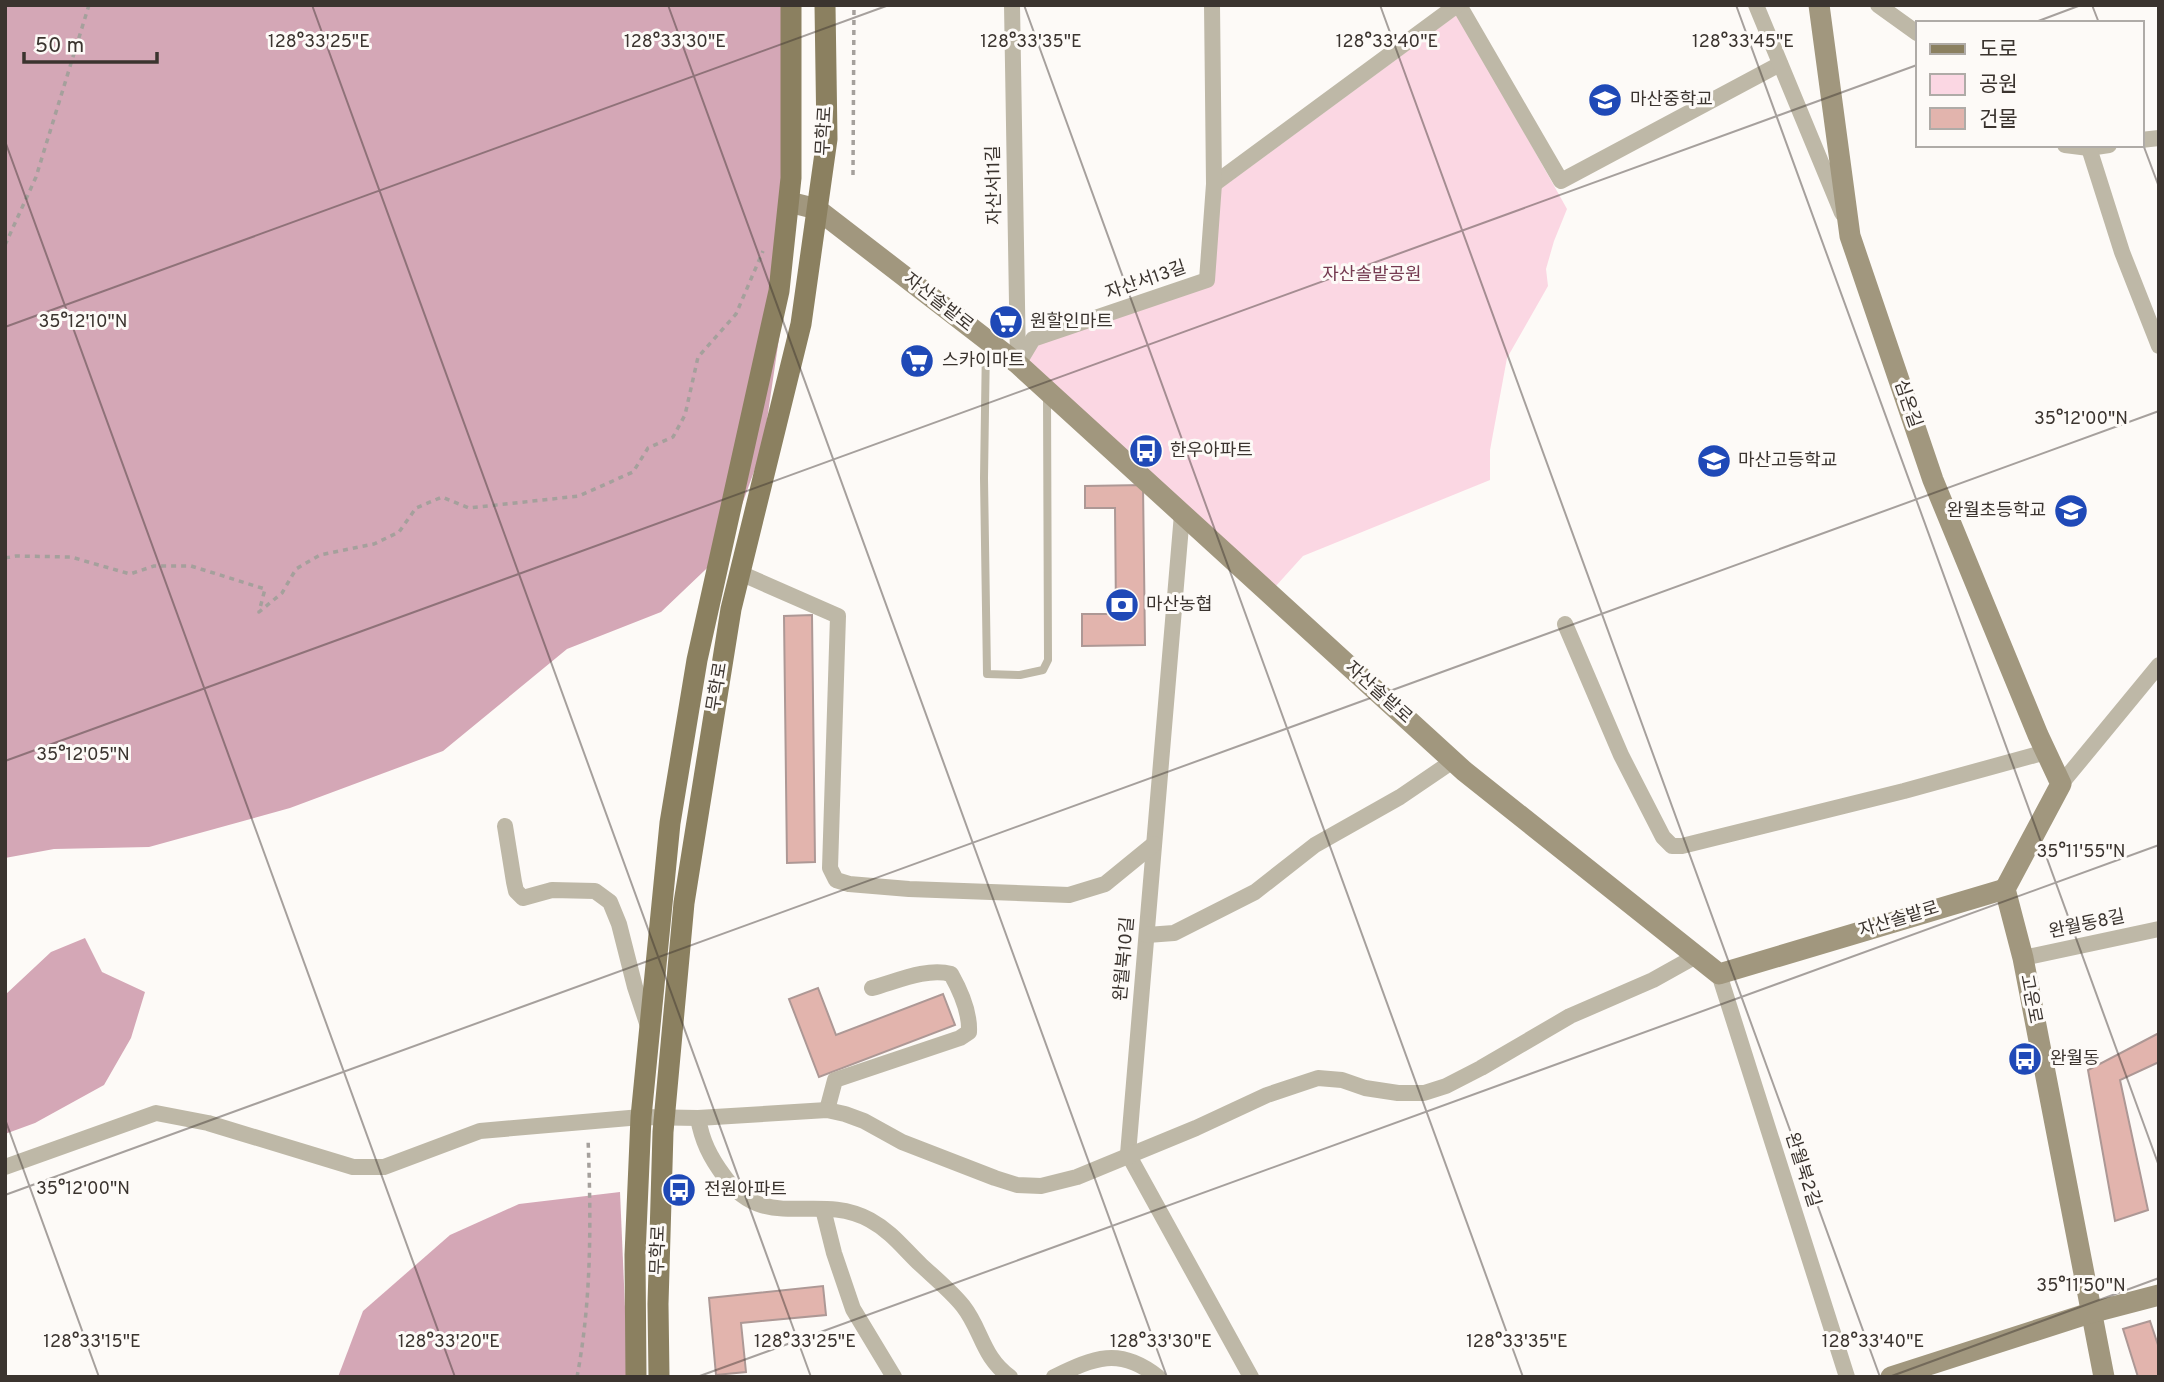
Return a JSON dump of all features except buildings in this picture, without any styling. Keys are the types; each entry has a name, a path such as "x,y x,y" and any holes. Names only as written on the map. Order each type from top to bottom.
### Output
{"main road":[{"name":"무학로","path":"636,1377 635,1255 641,1117 670,823 684,724 779,291 789,202 791,5"},
{"name":"무학로","path":"659,1377 658,1304 664,1119 684,903 731,609 801,324 827,139 825,5"},
{"name":"심온길","path":"1819,5 1849,229 1933,480 2046,752 2062,784"},
{"path":"789,202 817,209"},
{"name":"자산솔밭로","path":"817,209 1018,364 1453,761 1719,974 2005,889"},
{"path":"2005,889 2062,784"},
{"name":"고운로","path":"2005,889 2023,958 2104,1377"},
{"path":"1891,1377 2090,1313 2159,1295"}],"street":[{"name":"자산서11길","path":"1012,5 1018,364"},
{"name":"자산서13길","path":"1018,364 1033,339 1207,280 1214,184 1212,5"},
{"path":"1214,184 1458,5 1560,181 1780,64"},
{"path":"1756,5 1849,229"},
{"path":"1878,5 1916,32"},
{"path":"2081,147 2096,147"},
{"path":"2089,148 2122,252 2159,346"},
{"name":"완월북10길","path":"1128,1154 1182,514"},
{"path":"740,573 838,616 830,868 836,880 849,884 909,889 1069,895 1105,884 1154,844"},
{"path":"1565,624 1621,755 1663,837 1672,846 1682,846 1904,791 2046,752"},
{"path":"2062,784 2159,665"},
{"path":"1147,935 1174,933 1255,892 1315,845 1400,796 1453,761"},
{"path":"505,826 516,891 523,898 552,890 596,891 610,902 619,923 635,987 649,1028"},
{"name":"완월동8길","path":"2023,958 2159,929"},
{"path":"5,1167 156,1113 208,1123 353,1167 384,1167 481,1131 641,1117 698,1118 827,1111 864,1121 902,1142 1017,1185 1041,1186 1060,1182 1196,1128 1267,1095 1318,1078 1342,1080 1365,1088 1398,1093 1424,1093 1446,1086 1570,1016 1653,979 1696,956"},
{"path":"827,1111 830,1090 835,1080 960,1038 969,1032 969,1022 957,984 951,974 942,971 872,988"},
{"name":"완월북2길","path":"1719,974 1847,1377"},
{"path":"698,1118 702,1141 734,1190 753,1204 776,1209 845,1210 870,1220 900,1241 964,1307 988,1356 1010,1377"},
{"path":"1128,1154 1251,1377"},
{"path":"823,1209 834,1253 853,1309 894,1377"},
{"path":"1054,1377 1090,1361 1121,1357 1133,1361 1158,1377"}],"lane":[{"path":"986,340 986,674 1020,674 1043,670 1048,660 1047,390"}],"path":[{"path":"5,245 36,177 89,5"},
{"path":"853,175 854,5"},
{"path":"5,558 71,556 130,574 154,566 191,566 265,589 259,612 282,593 296,569 320,555 374,544 387,538 399,532 416,508 442,497 469,508 579,496 633,472 648,448 673,437 685,415 698,357 736,314 768,241"},
{"path":"577,1377 583,1344 590,1252 588,1123"}],"green space":[{"name":"자산솔밭공원","path":"1458,14 1567,209 1546,269 1548,286 1507,358 1490,450 1490,480 1303,556 1275,587 1027,360 1037,343 1212,284 1219,190"}],"shaded area":[{"path":"5,5 788,5 782,318 763,447 725,551 661,612 567,649 443,751 290,808 149,847 54,849 5,858"},
{"path":"85,938 102,972 145,992 131,1038 104,1085 35,1123 5,1134 5,995 51,952"},
{"path":"620,1192 628,1377 338,1377 363,1311 450,1235 519,1204"}],"place":[{"name":"마산중학교","path":"1605,100"},
{"name":"원할인마트","path":"1006,322"},
{"name":"스카이마트","path":"917,361"},
{"name":"한우아파트","path":"1146,451"},
{"name":"마산고등학교","path":"1714,461"},
{"name":"완월초등학교","path":"2071,511"},
{"name":"마산농협","path":"1122,605"},
{"name":"완월동","path":"2025,1059"},
{"name":"전원아파트","path":"679,1190"}]}
